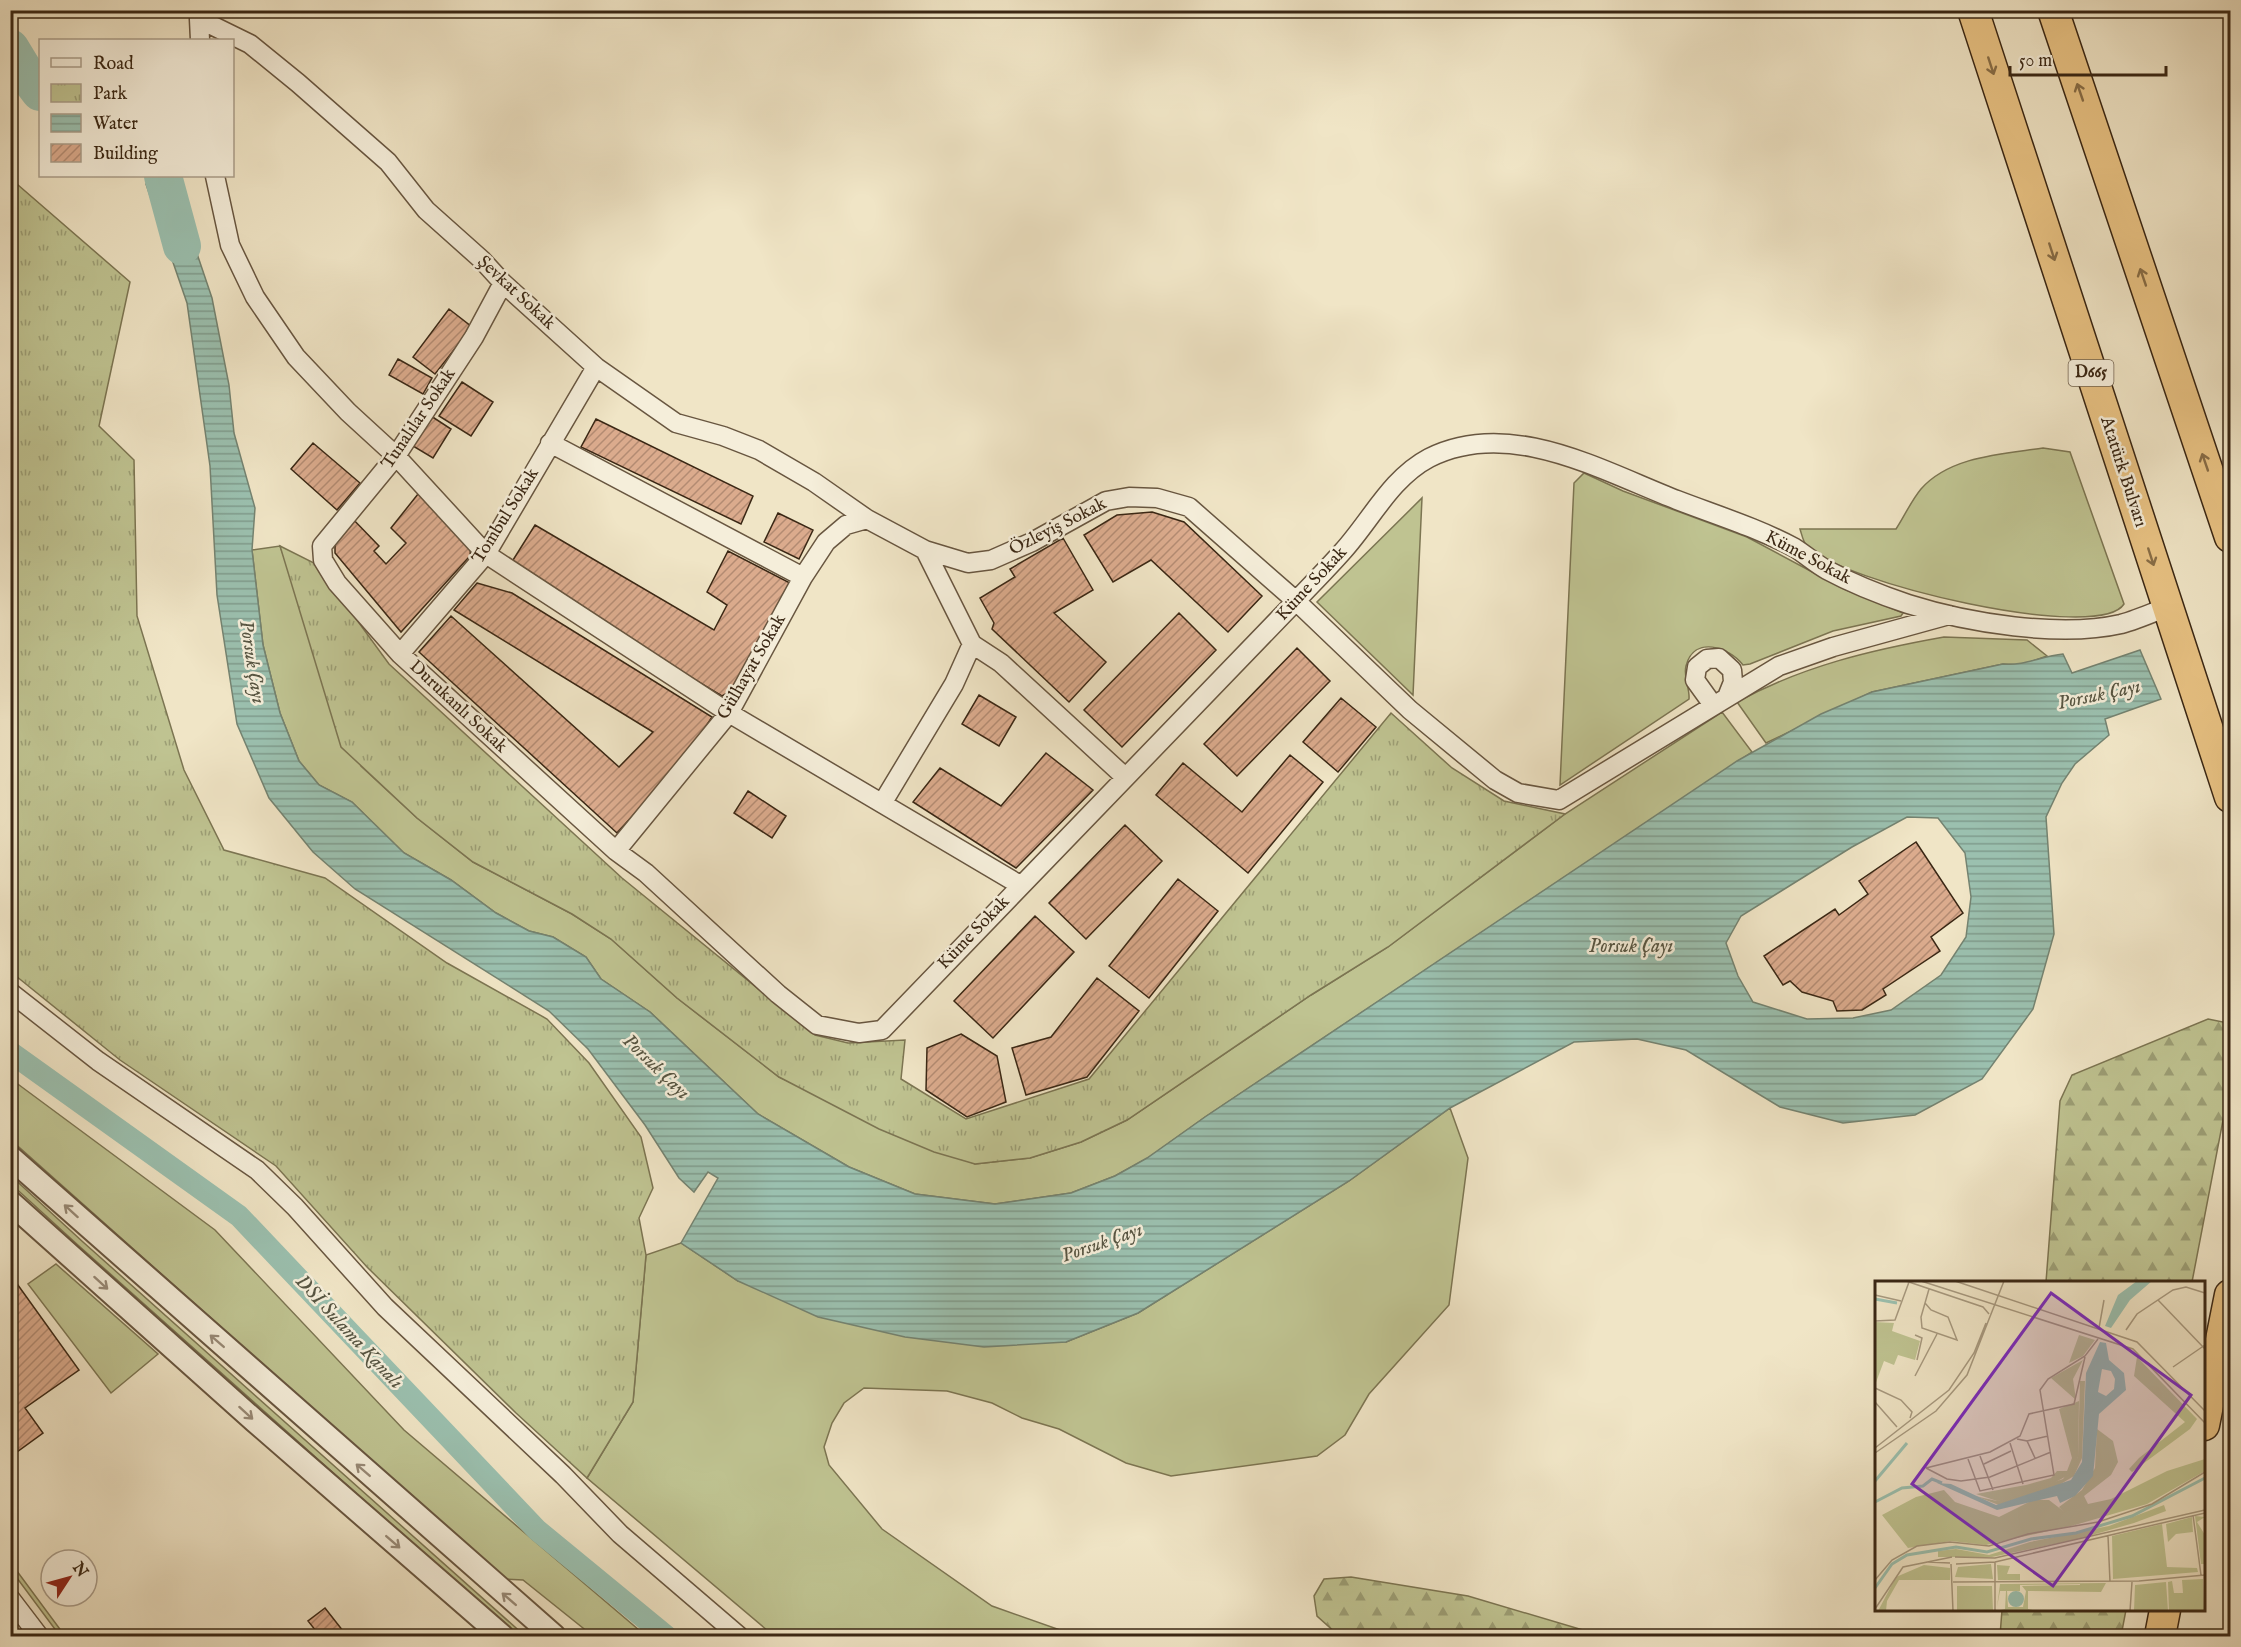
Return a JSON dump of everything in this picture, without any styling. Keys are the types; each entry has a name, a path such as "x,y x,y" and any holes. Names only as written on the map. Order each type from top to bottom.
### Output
{"highway":[{"name":"Atatürk Bulvarı","path":"1973,10 2230,797"},
{"path":"2053,10 2230,537"},
{"path":"2205,1420 2230,1295"},
{"path":"2160,1636 2165,1611"}],"street":[{"name":"Şevkat Sokak","path":"200,39 199,19 250,44 307,91 387,162 426,210 596,367 675,423 723,436 759,450 814,482 867,519"},
{"path":"214,177 230,245 255,297 296,357 348,412 396,456 486,554 729,713 1020,885"},
{"name":"Tunalılar Sokak","path":"322,546 396,456 474,337 503,283"},
{"name":"Tombul Sokak","path":"400,654 486,554 596,367"},
{"path":"550,443 803,577"},
{"name":"Küme Sokak","path":"616,852 646,873 778,994 817,1025 859,1033 882,1030 1296,601 1344,550 1408,472 1430,458 1455,449 1505,444 1565,455 1758,532 1796,549 1850,582 1909,604 1952,614 2023,627 2069,631 2121,624 2167,607"},
{"name":"Özleyiş Sokak","path":"867,519 925,550 968,563 991,560 1032,542 1106,501 1129,496 1158,498 1189,507 1296,601 1410,710 1495,780 1518,794 1559,800 1779,666 1833,647 1952,614"},
{"name":"Gülhayat Sokak","path":"616,852 729,713 803,577 826,542 846,525 867,519"},
{"name":"Durukanlı Sokak","path":"322,546 323,560 337,583 400,654 616,852"},
{"path":"925,550 972,644 1001,663 1125,777"},
{"path":"883,802 954,684 972,644"},
{"path":"10,992 98,1061 257,1170 296,1206 385,1307 563,1475 620,1534 739,1636"},
{"path":"10,1157 554,1636"},
{"path":"10,1202 255,1421 502,1636"},
{"path":"10,1599 39,1636"}],"green space":[{"path":"10,178 130,282 99,426 134,460 137,616 184,770 224,850 325,878 447,963 547,1019 589,1063 641,1137 653,1188 639,1218 646,1255 633,1402 587,1478 516,1413 367,1267 276,1166 120,1060 11,972"},
{"path":"2043,448 2070,452 2124,604 2104,614 2068,617 2021,613 1968,604 1914,591 1866,576 1828,560 1807,546 1800,529 1896,529 1921,489 1933,478 1947,470 1978,458"},
{"path":"1584,473 1623,491 1747,537 1844,589 1903,613 1901,616 1833,631 1750,664 1743,665 1721,649 1704,647 1696,650 1690,656 1685,670 1689,699 1560,785 1574,483"},
{"path":"1422,498 1413,695 1317,602"},
{"path":"280,546 361,766 417,818 473,862 572,914 611,939 677,998 779,1077 975,1164 1030,1158 1081,1142 1127,1120 1311,995 1388,947 1565,814 1722,712 1752,752 1205,1117 1148,1158 1115,1176 1071,1193 995,1204 915,1194 849,1167 758,1114 650,1012 601,979 586,957 553,937 529,931 496,913 451,880 404,853 352,802 319,785 299,761 280,713 263,645 252,550"},
{"path":"280,546 316,564 389,664 622,878 815,1035 848,1043 905,1040 901,1079 966,1119 1089,1079 1391,713 1452,768 1504,801 1565,814 1388,947 1311,995 1127,1120 1081,1142 1030,1158 975,1164 934,1152 879,1129 779,1077 677,998 611,939 572,914 473,862 417,818 341,747"},
{"path":"1944,637 2027,640 2047,656 2021,665 2003,664 1872,692 1766,743 1737,702 1787,678 1812,669 1864,654"},
{"path":"2208,1019 2228,1023 2225,1110 2192,1281 2046,1281 2060,1101 2072,1075"},
{"path":"11,1079 215,1230 404,1430 646,1636 593,1636 523,1580 504,1579 11,1140"},
{"path":"1450,1108 1468,1158 1449,1305 1369,1394 1345,1435 1317,1456 1171,1476 1126,1463 1059,1429 1022,1418 992,1403 947,1391 864,1388 844,1403 832,1423 824,1447 829,1465 882,1529 992,1606 1077,1636 774,1636 587,1478 633,1402 646,1255 681,1243 738,1281 1066,1342 1138,1313 1349,1181"},
{"path":"10,1175 525,1636 516,1636 79,1246 11,1184"},
{"path":"56,1264 158,1354 111,1393 28,1284"},
{"path":"10,1563 39,1601 39,1608 11,1570"},
{"path":"1351,1577 1468,1596 1603,1636 1357,1636 1337,1634 1317,1616 1314,1596 1324,1579"},
{"path":"39,1608 44,1608 65,1636 60,1636"},
{"path":"2002,1611 2126,1611 2121,1636 2000,1636"}],"water":[{"name":"Porsuk Çayı","path":"156,177 188,227 212,298 229,385 234,433 255,508 252,550 263,645 280,713 299,761 319,785 352,802 404,853 451,880 496,913 529,931 553,937 586,957 601,979 650,1012 758,1114 849,1167 915,1194 995,1204 1071,1193 1115,1176 1147,1158 1737,761 1821,714 1872,692 2003,664 2019,664 2063,654 2072,673 2140,650 2161,699 2105,719 2109,735 2075,764 2062,783 2046,817 2054,934 2033,1009 1982,1079 1915,1115 1843,1123 1780,1107 1686,1050 1637,1039 1574,1042 1450,1108 1349,1181 1138,1313 1066,1342 984,1347 905,1337 818,1317 738,1281 681,1243 718,1178 708,1172 694,1192 679,1178 645,1125 588,1049 549,1011 355,889 313,852 269,798 237,724 217,595 210,466 187,303 146,184","holes":["1907,817 1938,818 1965,853 1971,897 1966,937 1941,975 1891,1010 1853,1018 1807,1019 1753,1002 1738,976 1726,943 1741,916 1852,847"]}],"building":[{"path":"449,309 472,327 435,374 413,357"},
{"path":"398,359 432,378 423,394 389,375"},
{"path":"462,382 493,402 471,436 439,416"},
{"path":"431,416 451,429 433,458 413,446"},
{"path":"596,419 753,496 741,524 581,447"},
{"path":"313,443 360,483 337,510 291,469"},
{"path":"418,494 426,495 471,544 470,556 401,632 335,553 335,532 350,516 379,546 374,551 386,564 406,543 391,528"},
{"path":"1152,512 1184,522 1262,596 1228,632 1151,560 1113,582 1084,535 1117,515"},
{"path":"778,513 813,530 799,559 764,542"},
{"path":"535,525 714,630 727,605 707,592 728,551 790,583 731,691 722,696 508,568"},
{"path":"1063,538 1093,590 1054,613 1106,662 1069,702 992,629 994,623 980,598 1015,577 1010,569"},
{"path":"477,583 512,593 712,717 687,756 617,833 419,652 451,616 619,767 653,732 454,610"},
{"path":"1179,613 1216,650 1122,747 1084,710"},
{"path":"1297,648 1330,681 1237,776 1204,744"},
{"path":"979,695 1016,717 999,746 962,724"},
{"path":"1341,698 1376,727 1338,772 1303,742"},
{"path":"1046,753 1093,790 1016,868 913,802 940,768 1001,806"},
{"path":"1290,755 1323,782 1248,873 1156,795 1183,763 1242,812"},
{"path":"748,791 786,816 772,838 734,813"},
{"path":"1125,825 1162,861 1086,939 1049,903"},
{"path":"1916,842 1963,913 1931,937 1940,951 1883,989 1886,995 1862,1010 1837,1011 1833,1001 1802,992 1790,981 1783,985 1764,956 1835,909 1839,915 1868,894 1859,881"},
{"path":"1178,879 1218,911 1149,998 1109,966"},
{"path":"1035,916 1074,952 993,1038 954,1001"},
{"path":"1097,978 1139,1011 1087,1077 1026,1095 1012,1048 1051,1037"},
{"path":"961,1034 997,1056 1006,1102 967,1117 926,1090 927,1048"},
{"path":"10,1274 79,1370 25,1408 43,1433 10,1457"},
{"path":"325,1608 347,1636 320,1636 308,1621"}],"waterway":[{"name":"Porsuk Çayı","path":"10,48 39,91"},
{"name":"Porsuk Çayı","path":"163,177 182,246"},
{"name":"DSİ Sulama Kanalı","path":"10,1052 239,1216 537,1530 666,1636"}]}
